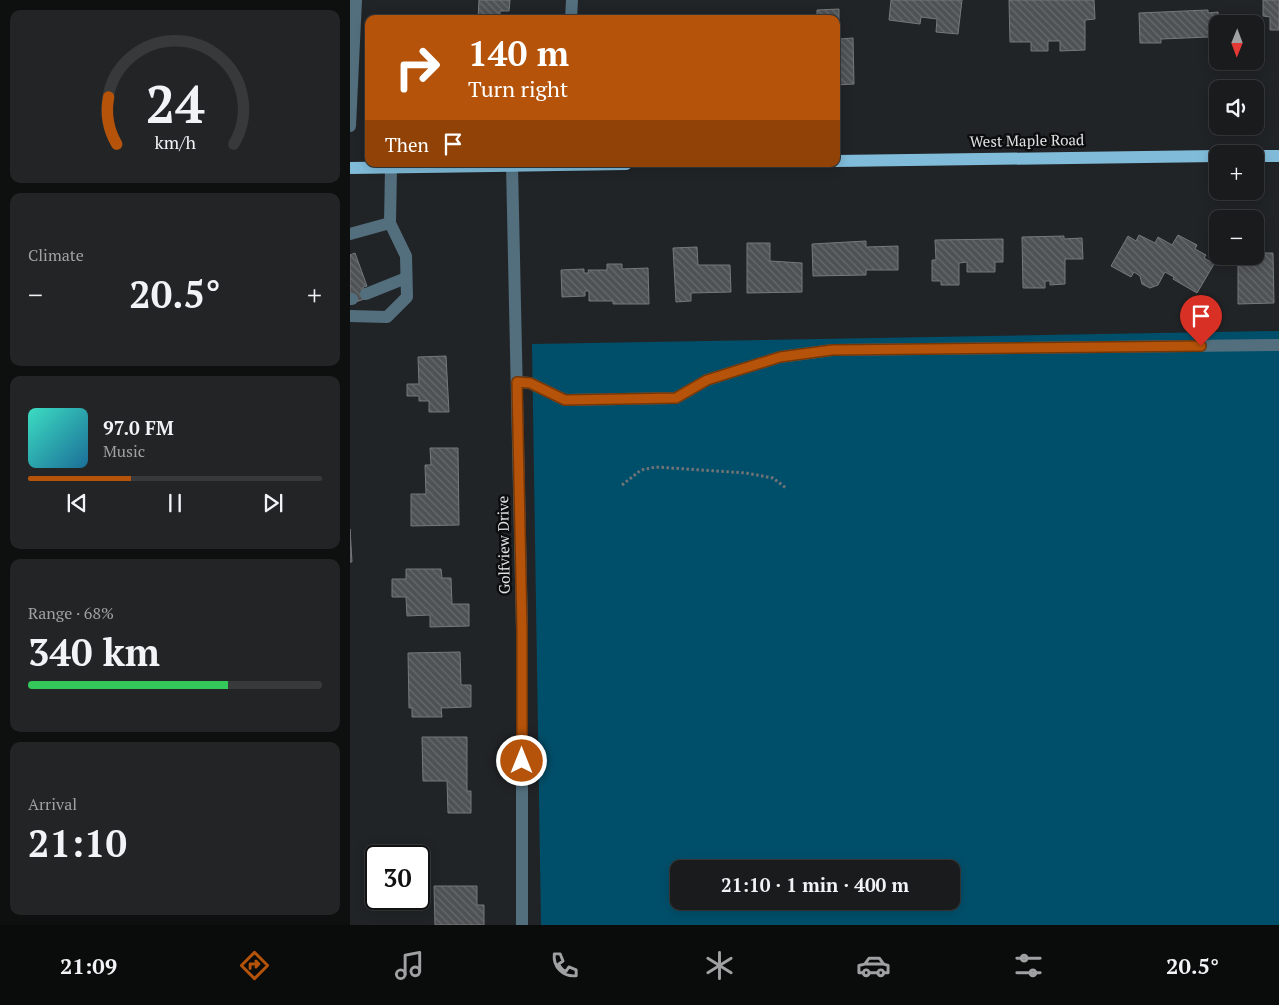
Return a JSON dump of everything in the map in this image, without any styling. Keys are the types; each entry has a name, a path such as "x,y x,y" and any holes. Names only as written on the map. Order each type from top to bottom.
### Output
{"main road":[{"name":"West Maple Road","path":"840,161 1209,156"},
{"path":"1264,156 1279,156"},
{"path":"350,168 391,167"}],"street":[{"path":"350,126 356,0"},
{"path":"571,15 572,0"},
{"path":"350,316 387,317 407,297 406,256 390,223 391,167"},
{"name":"Golfview Drive","path":"512,167 522,630 522,925"},
{"path":"350,234 390,223"},
{"path":"366,294 406,278"},
{"path":"517,382 530,383 565,400 676,398 707,380 780,357 832,350 1279,344"}],"path":[{"path":"622,485 641,470 656,468 746,473 772,478 786,488"}],"shaded area":[{"path":"1279,331 1279,925 541,925 532,344"}],"building":[{"path":"479,0 510,0 509,11 500,11 500,15 478,15"},
{"path":"891,0 962,0 958,34 936,32 937,19 921,17 920,24 889,20"},
{"path":"1009,0 1094,0 1095,19 1085,20 1085,50 1060,51 1060,41 1048,41 1048,51 1031,51 1031,42 1010,42"},
{"path":"1263,0 1279,0 1279,30 1270,30 1270,17 1263,15"},
{"path":"839,9 839,15 817,15 817,10"},
{"path":"1208,10 1208,13 1218,12 1218,15 1209,15 1209,37 1161,39 1161,43 1140,43 1139,13"},
{"path":"853,38 854,84 840,85 840,39"},
{"path":"1139,235 1155,243 1158,237 1172,245 1178,235 1197,245 1195,249 1206,255 1204,258 1209,261 1209,265 1213,265 1197,293 1165,272 1158,285 1150,288 1142,284 1140,276 1134,272 1131,277 1111,266 1128,236 1136,241"},
{"path":"1064,236 1064,239 1082,238 1083,259 1065,259 1065,284 1050,285 1050,281 1045,281 1045,288 1023,288 1022,237"},
{"path":"1003,239 1003,262 995,262 995,272 967,272 967,262 959,263 959,285 941,285 941,281 932,281 932,260 936,260 935,240"},
{"path":"866,241 866,247 898,246 898,270 866,270 866,275 813,276 812,244"},
{"path":"747,243 770,243 770,261 802,263 802,292 747,293"},
{"path":"697,247 698,265 730,265 731,292 691,293 691,301 676,302 673,248"},
{"path":"355,253 367,286 363,287 367,298 353,303 350,294 350,255"},
{"path":"1264,253 1273,253 1274,303 1238,304 1238,265 1264,265"},
{"path":"607,264 622,264 622,269 648,268 649,304 613,304 613,301 589,301 589,291 585,291 585,296 562,297 561,270 584,269 584,273 589,273 588,270 607,270"},
{"path":"446,356 449,412 429,412 429,401 419,401 419,396 407,396 407,384 419,384 418,357"},
{"path":"430,448 458,448 459,525 411,526 411,494 426,494 425,465 431,465"},
{"path":"350,529 352,562 350,562"},
{"path":"406,569 441,569 442,578 451,578 452,604 469,604 469,626 430,627 430,615 407,616 406,597 392,597 392,579 406,579"},
{"path":"460,652 461,685 471,685 471,707 441,708 442,717 412,717 412,708 409,708 408,653"},
{"path":"422,737 467,737 467,791 471,791 471,813 448,813 447,781 423,781"},
{"path":"434,886 477,886 477,905 484,905 484,925 435,925"}],"route":[{"path":"522,761 522,630 517,382 530,383 565,400 676,398 707,380 780,357 832,350 1201,346"}]}
